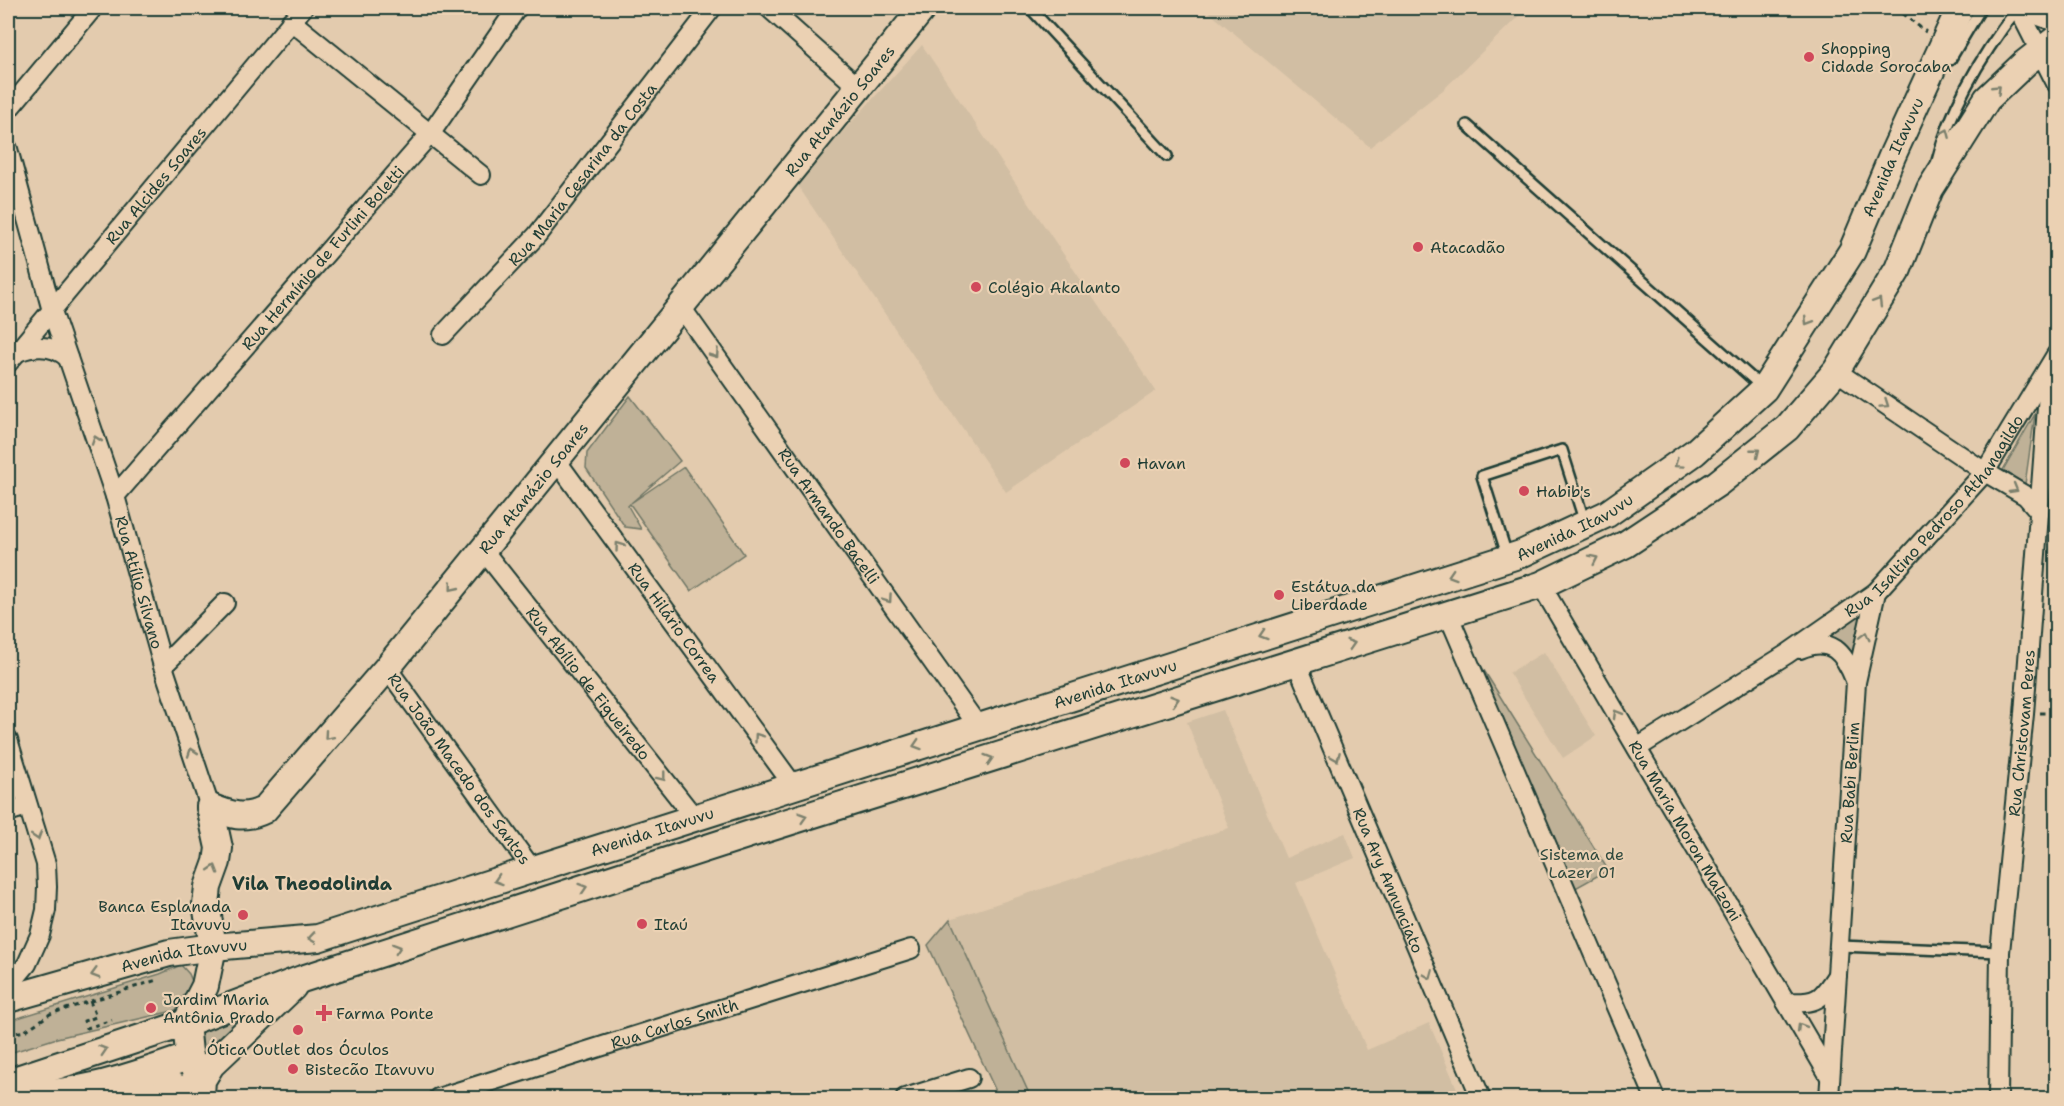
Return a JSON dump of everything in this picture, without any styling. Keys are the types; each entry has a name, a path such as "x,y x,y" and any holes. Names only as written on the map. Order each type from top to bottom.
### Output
{"main road":[{"name":"Rua Atanázio Soares","path":"210,807 241,817 252,816 264,810 387,668 923,8"},
{"name":"Avenida Itavuvu","path":"8,999 169,953 318,938 1521,554 1607,514 1695,452 1764,390 1852,251 1893,154 1960,8"},
{"path":"2037,8 2040,12 2056,18"},
{"name":"Avenida Itavuvu","path":"8,1082 186,1023 302,979 747,834 1541,585 1626,544 1718,483 1787,428 1836,371 1898,269 1930,189 1987,99 2025,63 2049,45"},
{"path":"1508,558 1527,567 1541,585"},
{"path":"1296,662 1294,653 1296,638 1319,618"},
{"path":"747,834 783,805 793,785"},
{"path":"199,1096 189,1053 186,1023 205,986 213,947 206,904 208,887 217,862 219,848 210,807"},
{"name":"Avenida Itavuvu","path":"199,1096 202,1080 211,1065 302,979"},
{"path":"8,1092 41,1094 61,1092 134,1076 185,1058 189,1053"},
{"path":"134,1076 149,1077 199,1096"}],"street":[{"path":"8,110 93,8"},
{"name":"Rua Hermínio de Furlini Boletti","path":"115,496 431,133 517,8"},
{"name":"Rua Maria Cesarina da Costa","path":"443,335 537,235 712,8"},
{"path":"769,8 859,88"},
{"path":"2018,8 2049,45 2056,83"},
{"path":"297,14 481,175"},
{"name":"Rua Alcides Soares","path":"12,358 297,14"},
{"name":"Rua Atílio Silvano","path":"8,149 52,311 115,496 163,666 210,807"},
{"name":"Rua Armando Bacelli","path":"681,307 978,726"},
{"path":"12,358 36,346 62,352 68,358"},
{"name":"Rua Isaltino Pedroso Athanagildo","path":"1637,748 1787,654 1876,592 1985,472 2054,361"},
{"name":"Rua Christovam Peres","path":"1998,1098 2000,952 2024,714 2039,511 2054,361"},
{"path":"1836,371 1985,472 2026,496 2039,511"},
{"name":"Rua Hilário Correa","path":"556,460 793,785"},
{"name":"Rua Abílio de Figueiredo","path":"483,550 694,817"},
{"name":"Rua Maria Moron Malzoni","path":"1541,585 1830,1077"},
{"name":"Rua Babi Berlim","path":"1829,1098 1856,682 1876,592"},
{"path":"163,666 225,603"},
{"path":"1448,614 1655,1098"},
{"name":"Rua Isaltino Pedroso Athanagildo","path":"1787,654 1810,645 1826,645 1847,659 1856,682"},
{"name":"Rua Ary Annunciato","path":"1296,662 1481,1098"},
{"name":"Rua João Macedo dos Santos","path":"387,668 532,869"},
{"path":"8,740 46,864 46,910 40,935 27,964 8,987"},
{"path":"8,812 27,806"},
{"name":"Rua Carlos Smith","path":"438,1098 911,949"},
{"path":"1786,1002 1811,1002 1827,992 1837,975"},
{"path":"904,1098 969,1078"}],"lane":[{"path":"1030,8 1167,156"},
{"path":"1944,70 1961,38 1981,8"},
{"path":"1930,189 1941,146 1960,100 1982,58 2018,8"},
{"path":"1876,197 1933,91"},
{"path":"1467,126 1764,390"},
{"path":"1508,558 1482,476 1562,450 1586,524"},
{"path":"1839,946 2000,952"}],"path":[{"path":"1896,8 1911,20"},
{"path":"90,1001 96,1017 84,1022 87,1028 112,1020"}],"shaded area":[{"path":"1204,8 1527,8 1443,90 1370,147"},
{"name":"Colégio Akalanto","path":"922,45 1156,391 1006,492 796,183"},
{"path":"1544,652 1596,736 1563,758 1509,673"},
{"path":"1223,710 1286,858 1345,833 1355,858 1296,883 1367,1050 1429,1023 1461,1098 1031,1098 950,919 1229,828 1187,722"}],"green space":[{"path":"630,396 680,461 631,503 684,467 744,554 691,591 630,504 628,506 641,529 625,527 586,468 587,453"},
{"path":"2035,414 2025,484 2003,470"},
{"path":"1867,608 1851,655 1824,637"},
{"name":"Sistema de Lazer 01","path":"1462,635 1608,870 1572,890"},
{"path":"950,919 1031,1098 999,1098 928,945"},
{"path":"181,965 189,974 195,988 182,1007 57,1038 13,1052 8,1049 8,1021 160,974"},
{"path":"251,1012 199,1062 192,1037"}],"place":[{"name":"Shopping Cidade Sorocaba","path":"1809,57"},
{"name":"Atacadão","path":"1418,247"},
{"name":"Colégio Akalanto","path":"976,287"},
{"name":"Havan","path":"1125,463"},
{"name":"Habib's","path":"1524,491"},
{"name":"Estátua da Liberdade","path":"1279,595"},
{"name":"Banca Esplanada Itavuvu","path":"243,915"},
{"name":"Itaú","path":"642,924"},
{"name":"Jardim Maria Antônia Prado","path":"151,1008"},
{"name":"Farma Ponte","path":"324,1013"},
{"name":"Ótica Outlet dos Óculos","path":"298,1030"},
{"name":"Bistecão Itavuvu","path":"293,1069"}],"district":[{"name":"Vila Theodolinda","path":"312,884"}]}
